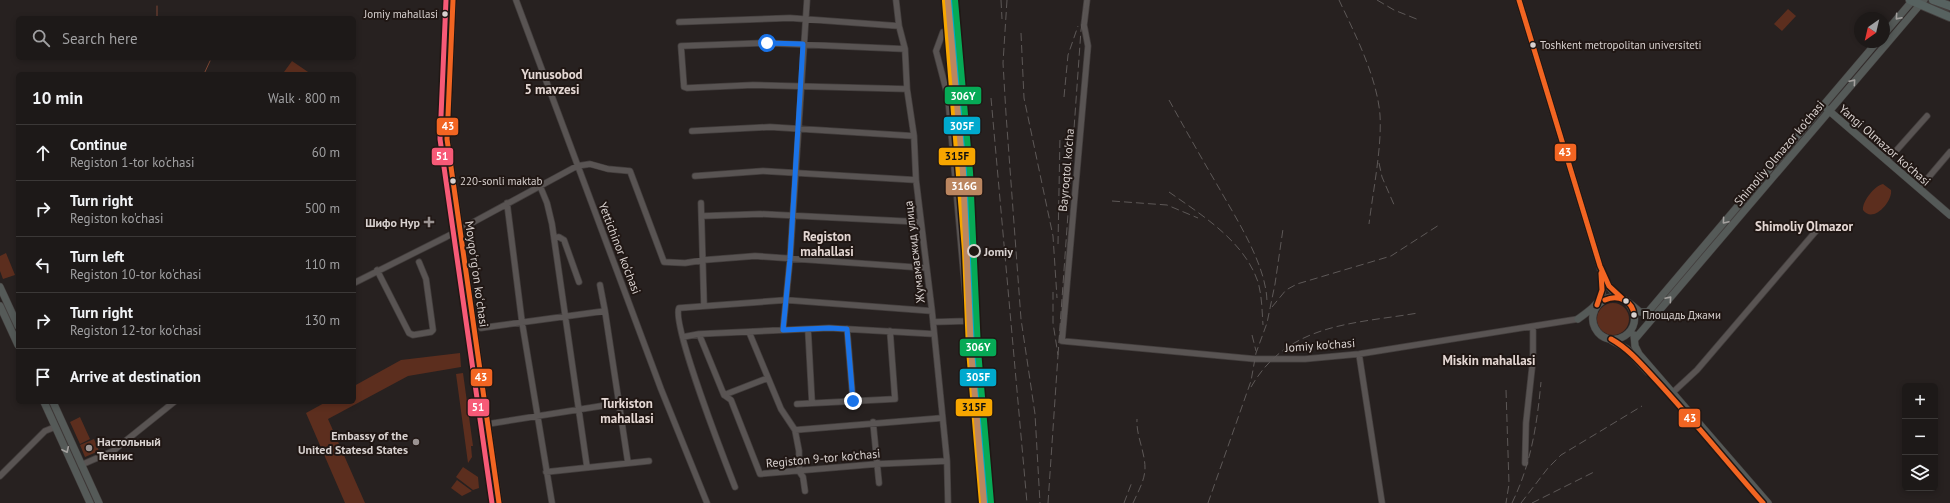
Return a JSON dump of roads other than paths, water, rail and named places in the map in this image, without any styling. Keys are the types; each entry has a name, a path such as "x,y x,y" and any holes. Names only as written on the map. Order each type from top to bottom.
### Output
{"highway":[{"path":"1933,0 1950,6"},
{"path":"1916,1 1950,17"}],"main road":[{"name":"Moyqoʻrgʻon koʻchasi","path":"448,0 443,139 499,503"},
{"name":"Moyqoʻrgʻon koʻchasi","path":"453,0 447,129 457,231 494,503"},
{"path":"1519,0 1600,266 1609,286 1629,304 1635,316 1632,329 1639,354 1763,503"},
{"path":"1890,28 1916,1"},
{"name":"Shimoliy Olmazor ko'chasi","path":"1629,304 1640,312 1648,312 1688,270 1784,164 1830,110 1916,1"},
{"name":"Shimoliy Olmazor ko'chasi","path":"1635,339 1777,158 1872,48"},
{"name":"Yangi Olmazor ko'chasi","path":"1823,104 1889,160 1950,215"},
{"path":"1777,158 1784,164"},
{"name":"Yangi Olmazor ko'chasi","path":"1889,160 1950,209"},
{"path":"1600,266 1602,290 1598,305 1594,312 1594,324 1600,334 1622,345 1672,394 1768,503"},
{"path":"0,287 16,322"},
{"path":"1578,319 1609,298 1623,299"},
{"path":"0,306 16,342"},
{"path":"1578,319 1594,324"},
{"name":"Shimoliy Olmazor ko'chasi","path":"1632,329 1650,320"},
{"path":"1611,339 1624,337 1632,329"},
{"path":"45,404 90,503"},
{"path":"54,404 99,503"}],"street":[{"name":"Yettichinor ko‘chasi","path":"516,0 661,389 707,503"},
{"path":"783,330 790,259 794,172 807,0"},
{"name":"Жумамасжид улица","path":"896,0 899,26 905,49 907,89 914,136 916,180 932,311 947,461 948,503"},
{"name":"Bayroqtol ko'cha","path":"1062,341 1088,46 1084,25 1087,0"},
{"path":"679,22 782,18 899,26"},
{"path":"943,32 936,51 948,97 983,495"},
{"path":"905,49 767,43 681,46 684,87 687,88 753,85 907,89"},
{"path":"1889,160 1927,116"},
{"path":"692,130 770,128 914,136"},
{"path":"1922,185 1950,152"},
{"path":"356,282 457,231 577,166 590,164 608,169 630,171 664,262 685,263 755,256 926,268"},
{"path":"695,176 763,171 916,180"},
{"path":"540,186 547,203 554,238 587,468"},
{"path":"507,203 536,416 552,503"},
{"path":"701,203 704,260 704,305"},
{"path":"702,216 760,214 921,222"},
{"path":"1672,394 1697,370 1816,231"},
{"path":"554,238 559,237 564,240 579,282"},
{"path":"377,270 409,333 413,335 431,332 434,330 426,279 419,262"},
{"path":"600,285 620,403 628,463"},
{"path":"735,487 706,414 683,337 677,309 680,307 704,305 786,300 932,311"},
{"path":"481,328 605,311"},
{"name":"Jomiy ko'chasi","path":"1062,341 1255,359 1306,359 1359,354 1578,319"},
{"path":"933,322 968,321"},
{"path":"1525,463 1526,423 1534,359 1533,327"},
{"path":"683,337 699,334 808,329 847,329 934,334"},
{"path":"808,329 812,403"},
{"path":"847,329 853,401"},
{"path":"797,404 895,398 890,331"},
{"path":"749,332 781,409 795,430 799,451 799,471 803,477 805,491"},
{"name":"Registon 9-tor ko'chasi","path":"699,334 724,395 731,400 760,474 877,464 947,461"},
{"path":"1359,354 1382,503"},
{"path":"724,395 768,378"},
{"path":"488,424 620,403"},
{"path":"81,464 113,451 172,404"},
{"path":"795,430 873,422 942,418"},
{"path":"873,422 879,482"},
{"path":"0,476 45,431 55,427"},
{"path":"546,472 649,461"}],"waterway":[{"path":"157,6 157,16"},
{"path":"205,72 210,61"}],"railway":[{"path":"1001,0 1002,19"},
{"path":"1007,0 1003,63 1006,114 1021,319 1035,414 1040,503"},
{"path":"1058,355 1081,30 1086,0"},
{"path":"1339,0 1370,71 1375,86 1380,115 1380,141 1369,224"},
{"path":"1377,0 1394,10 1419,20"},
{"path":"1064,97 1068,55 1078,26"},
{"path":"1021,33 1024,98 1053,236 1057,298"},
{"path":"991,98 1027,503"},
{"path":"1169,100 1250,244 1262,274 1266,289 1267,303"},
{"path":"1058,244 1060,136"},
{"path":"1379,163 1382,177 1395,207"},
{"path":"1169,192 1208,220 1233,242 1243,254 1252,267 1258,282 1263,325"},
{"path":"1112,201 1167,205 1198,218"},
{"path":"1272,307 1286,290 1297,284 1391,256 1439,225"},
{"path":"1208,503 1251,381 1256,353 1267,323 1275,284 1283,229"},
{"path":"1048,503 1058,355 1053,323 1053,292"},
{"path":"1251,387 1266,366 1284,350 1303,338 1346,324 1418,313"},
{"path":"1252,335 1256,351"},
{"path":"1512,503 1524,474 1532,444 1541,382"},
{"path":"1506,390 1509,484 1506,503"},
{"path":"1521,503 1548,468 1561,455 1642,406"},
{"path":"1133,503 1143,481 1145,472 1145,462 1138,431 1137,419"},
{"path":"1532,503 1596,471"},
{"path":"1124,503 1132,482"}],"place":[{"name":"Jomiy mahallasi","path":"445,14"},
{"name":"Toshkent metropolitan universiteti","path":"1533,45"},
{"name":"220-sonli maktab","path":"453,181"},
{"name":"Шифо Нур","path":"429,222"},
{"name":"Jomiy","path":"974,251"},
{"name":"Площадь Джами","path":"1634,315"},
{"name":"Embassy of the United Statesd States","path":"416,442"},
{"name":"Настольный Теннис","path":"89,448"}],"district":[{"name":"Yunusobod 5 mavzesi","path":"552,82"},
{"name":"Shimoliy Olmazor","path":"1804,226"},
{"name":"Registon mahallasi","path":"827,244"},
{"name":"Miskin mahallasi","path":"1489,360"},
{"name":"Turkiston mahallasi","path":"627,410"}]}
